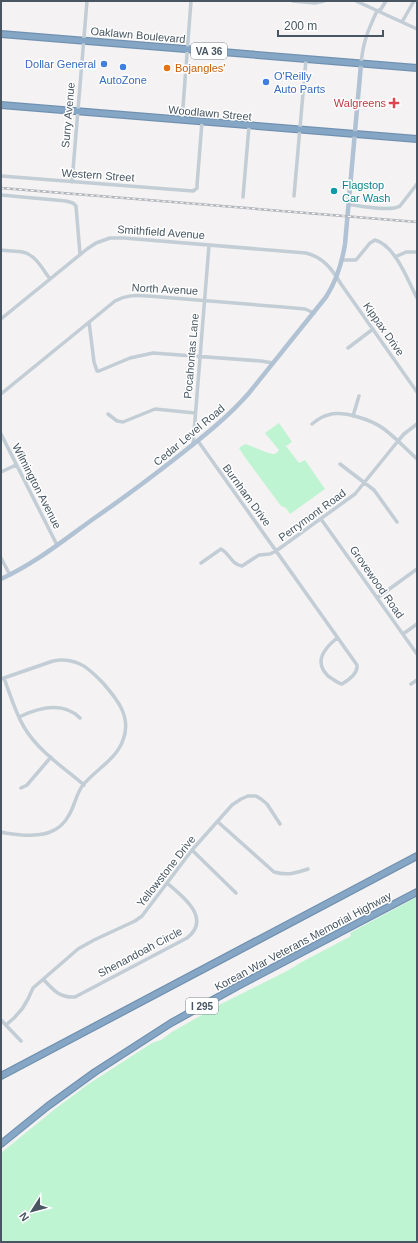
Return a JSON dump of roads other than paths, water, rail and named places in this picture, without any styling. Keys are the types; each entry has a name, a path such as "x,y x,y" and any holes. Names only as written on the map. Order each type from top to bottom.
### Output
{"highway":[{"name":"Oaklawn Boulevard","path":"1,34 417,68"},
{"name":"Woodlawn Street","path":"1,105 417,140"},
{"name":"Korean War Veterans Memorial Highway","path":"1,1076 417,856"},
{"name":"Korean War Veterans Memorial Highway","path":"1,1144 66,1093 108,1063 149,1037 197,1009 417,892"}],"main road":[{"name":"Cedar Level Road","path":"1,579 31,563 57,545 138,487 214,427 240,403 314,313 329,292 337,277 345,244 361,64"}],"street":[{"name":"Surry Avenue","path":"72,182 87,1"},
{"path":"182,120 191,1"},
{"path":"293,1 315,3 324,1"},
{"path":"356,1 417,29"},
{"path":"361,64 365,38 377,11 381,9 386,1"},
{"path":"402,22 414,1"},
{"path":"294,196 306,59"},
{"name":"Western Street","path":"1,176 193,191 197,188 202,122"},
{"path":"243,197 249,126"},
{"path":"348,204 398,208 417,184"},
{"path":"1,195 66,201 74,204 76,206 80,254"},
{"name":"Smithfield Avenue","path":"1,319 80,254 103,240 117,237 311,254 325,263 337,277"},
{"path":"342,260 356,260 370,243 375,240 380,241 395,257 417,298"},
{"name":"Pocahontas Lane","path":"193,445 209,245"},
{"path":"1,250 29,254 40,265 50,279"},
{"path":"395,257 406,252 417,252"},
{"name":"Kippax Drive","path":"337,277 417,392"},
{"name":"North Avenue","path":"1,394 115,301 130,295 305,309 314,313"},
{"path":"89,322 96,370 99,371 126,359 146,354 173,354 273,363"},
{"path":"348,348 373,329"},
{"path":"353,416 359,396"},
{"path":"108,414 117,421 123,422 149,410 160,409 195,413"},
{"path":"312,424 323,417 333,414 353,416 380,426 417,459"},
{"name":"Perrymont Road","path":"201,563 221,549 224,550 233,563 242,566 259,555 270,554 276,551 355,494 404,434 417,424"},
{"name":"Wilmington Avenue","path":"1,434 57,545"},
{"name":"Burnham Drive","path":"198,441 276,551 337,638 358,668 356,672 342,684 338,683 327,674 321,664 323,652 337,638"},
{"path":"340,464 365,482 379,495 397,522"},
{"path":"1,472 16,465"},
{"name":"Grovewood Road","path":"321,519 417,654"},
{"path":"1,558 10,575"},
{"path":"377,598 417,569"},
{"path":"403,634 417,624"},
{"path":"1,832 9,834 45,835 63,825 84,785 115,754 124,739 126,728 125,716 116,698 91,671 80,664 69,660 53,660 2,679 19,717 29,734 51,757 84,785"},
{"path":"411,684 417,680"},
{"path":"19,717 38,709 51,707 69,710 80,718"},
{"path":"21,788 27,785 51,757"},
{"name":"Yellowstone Drive","path":"6,1025 14,1018 28,999 33,988 78,949 89,942 135,921 142,916 192,850 232,805 248,796 256,796 267,804 280,824"},
{"path":"218,822 274,872 282,875 289,875 308,869"},
{"path":"192,850 236,893"},
{"name":"Shenandoah Circle","path":"43,979 58,993 66,998 75,997 187,938 195,930 197,922 194,910 179,893 167,883"},
{"path":"1,1020 21,1041"}],"railway":[{"path":"1,188 417,222"}],"place":[{"name":"Dollar General","path":"104,64"},
{"name":"AutoZone","path":"123,67"},
{"name":"Bojangles'","path":"167,68"},
{"name":"O'Reilly Auto Parts","path":"266,82"},
{"name":"Walgreens","path":"394,103"},
{"name":"Flagstop Car Wash","path":"334,191"}]}
